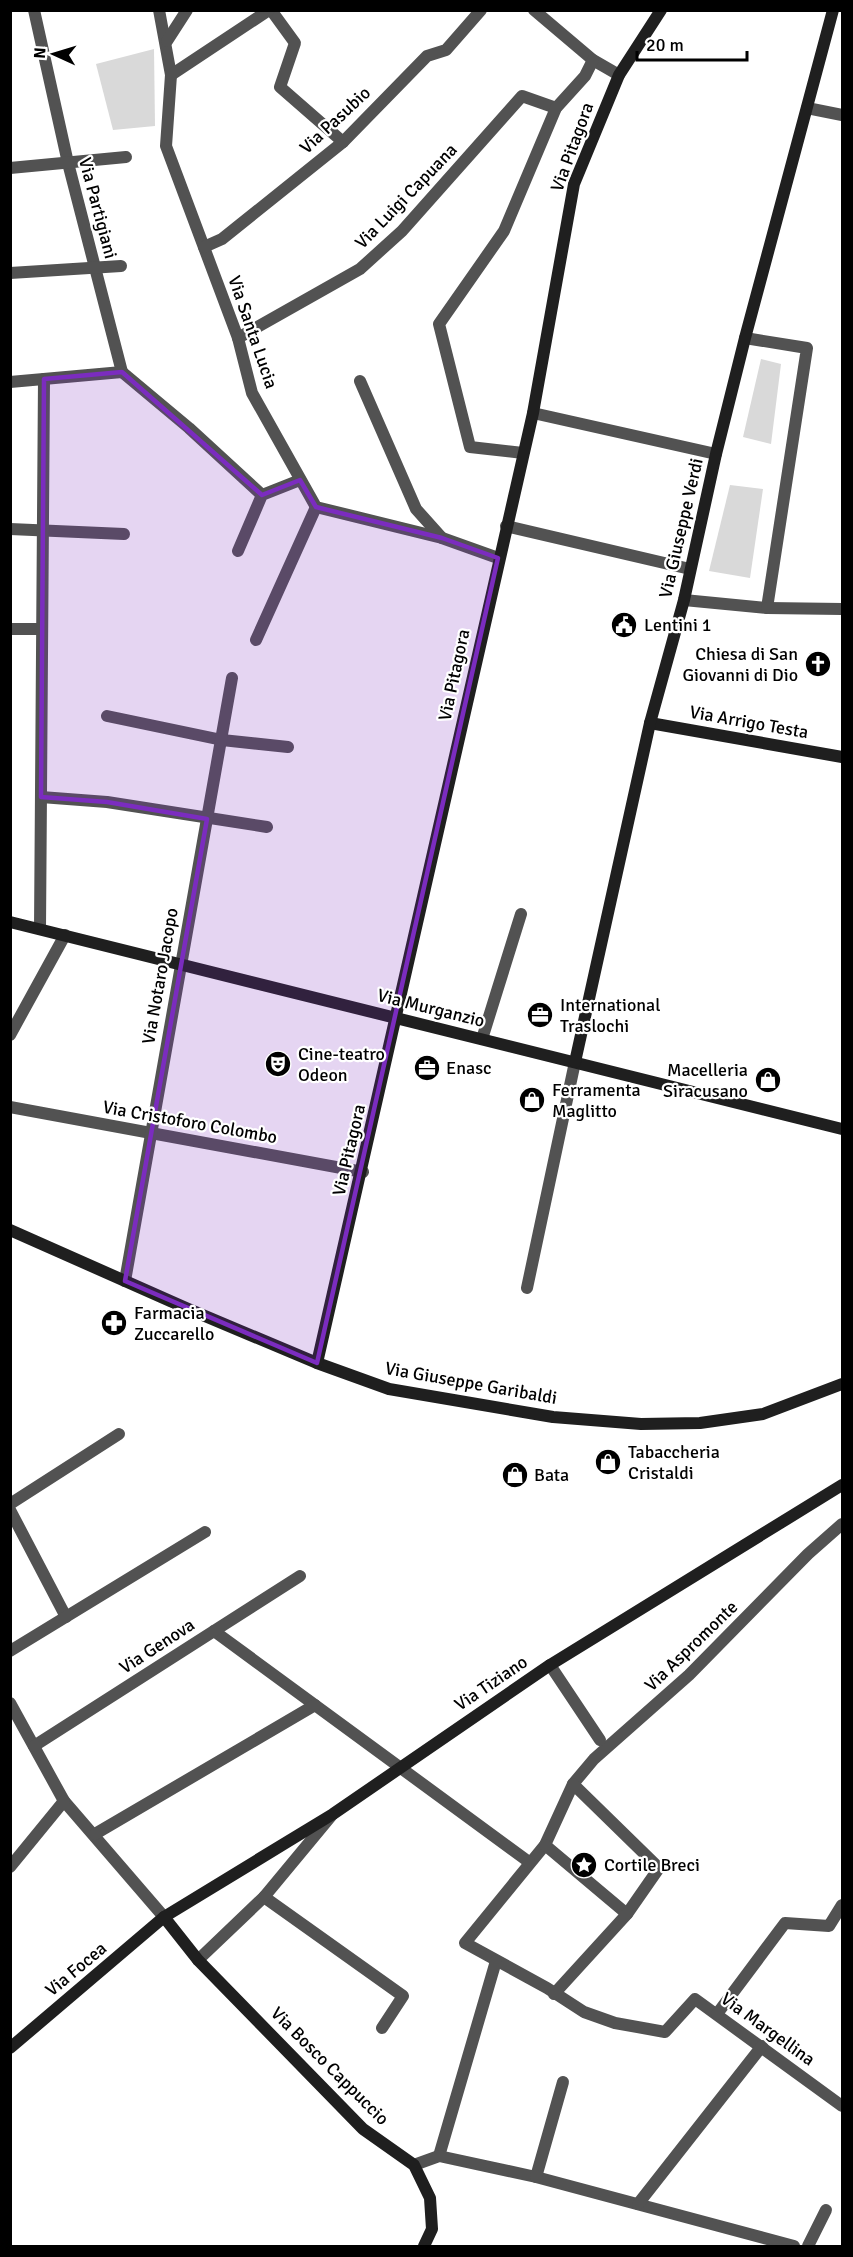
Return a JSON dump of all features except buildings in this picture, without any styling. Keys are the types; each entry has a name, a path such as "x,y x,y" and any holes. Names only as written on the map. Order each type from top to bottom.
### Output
{"main road":[{"name":"Via Pitagora","path":"317,1363 363,1172 498,558 533,413 574,184 619,75 661,10"},
{"name":"Via Giuseppe Verdi","path":"575,1062 650,723 684,600 716,454 745,338 833,10"},
{"name":"Via Arrigo Testa","path":"650,723 843,757"},
{"name":"Via Murganzio","path":"10,922 843,1129"},
{"name":"Via Giuseppe Garibaldi","path":"10,1230 317,1363 389,1389 553,1418 641,1424 700,1423 763,1414 843,1384"},
{"name":"Via Tiziano","path":"165,1917 333,1814 550,1665 843,1485"},
{"name":"Via Bosco Cappuccio","path":"165,1917 198,1960 363,2129 414,2165"},
{"name":"Via Focea","path":"10,2048 165,1917"},
{"path":"414,2165 430,2198 432,2229 424,2247"}],"street":[{"name":"Via Partigiani","path":"34,10 68,163 122,372"},
{"name":"Via Santa Lucia","path":"159,10 171,75 166,146 238,338 252,393 316,507"},
{"path":"166,41 187,10"},
{"path":"171,75 270,10 295,44 280,87 343,142"},
{"name":"Via Pasubio","path":"204,247 222,239 343,142 427,56 446,50 481,10"},
{"path":"534,10 593,60 619,75"},
{"path":"523,453 470,447 439,324 504,231 556,108 585,76 593,60"},
{"name":"Via Luigi Capuana","path":"238,338 360,269 402,231 522,96 556,108"},
{"path":"807,108 843,115"},
{"path":"10,168 126,157"},
{"path":"10,273 120,266"},
{"path":"745,338 807,348 767,608"},
{"path":"10,382 122,372 189,428 262,495"},
{"path":"40,929 44,379"},
{"path":"360,381 416,508 442,538"},
{"path":"533,413 716,454"},
{"path":"238,551 262,495 300,480"},
{"path":"256,640 316,507 442,538 498,558"},
{"path":"506,526 690,569"},
{"path":"10,529 124,534"},
{"path":"684,600 767,608 843,609"},
{"path":"10,629 41,629"},
{"name":"Via Notaro Jacopo","path":"125,1281 232,678"},
{"path":"107,716 222,740 288,747"},
{"path":"41,797 107,802 267,827"},
{"path":"482,1039 521,914"},
{"path":"10,1035 65,935"},
{"path":"527,1288 575,1062"},
{"name":"Via Cristoforo Colombo","path":"10,1107 363,1172"},
{"path":"10,1504 120,1434"},
{"path":"10,1510 66,1617"},
{"name":"Via Aspromonte","path":"496,1961 465,1943 545,1845 573,1784 594,1759 689,1675 808,1554 843,1524"},
{"path":"10,1651 205,1532"},
{"name":"Via Genova","path":"34,1746 300,1576"},
{"path":"214,1631 529,1862"},
{"path":"550,1665 600,1740"},
{"name":"Via Bosco Cappuccio","path":"10,1703 64,1801 165,1917"},
{"path":"94,1834 315,1705"},
{"path":"439,2156 496,1961 551,1991 627,1914 659,1868 573,1784"},
{"path":"10,1867 64,1801"},
{"path":"198,1960 264,1898 333,1814"},
{"path":"545,1845 627,1914"},
{"path":"264,1898 403,1996 382,2028"},
{"path":"717,2014 785,1923 829,1926 843,1905"},
{"name":"Via Margellina","path":"551,1991 584,2012 615,2023 665,2032 695,1999 843,2106"},
{"path":"638,2204 762,2046"},
{"path":"536,2176 563,2082"},
{"path":"414,2165 439,2156 536,2176 794,2247"},
{"path":"808,2247 826,2210"}],"highlighted area":[{"path":"122,372 262,495 300,480 316,507 442,538 498,558 317,1363 125,1281 207,819 107,802 41,797 44,379"}],"shaded area":[{"path":"154,49 155,126 113,130 96,64"},
{"path":"761,359 781,364 771,444 743,437"},
{"path":"730,485 763,489 750,578 709,571"}],"place":[{"name":"Lentini 1","path":"624,625"},
{"name":"Chiesa di San Giovanni di Dio","path":"818,664"},
{"name":"International Traslochi","path":"540,1015"},
{"name":"Cine-teatro Odeon","path":"278,1064"},
{"name":"Enasc","path":"427,1068"},
{"name":"Macelleria Siracusano","path":"768,1080"},
{"name":"Ferramenta Maglitto","path":"532,1100"},
{"name":"Farmacia Zuccarello","path":"114,1323"},
{"name":"Tabaccheria Cristaldi","path":"608,1462"},
{"name":"Bata","path":"515,1475"},
{"name":"Cortile Breci","path":"584,1865"}]}
